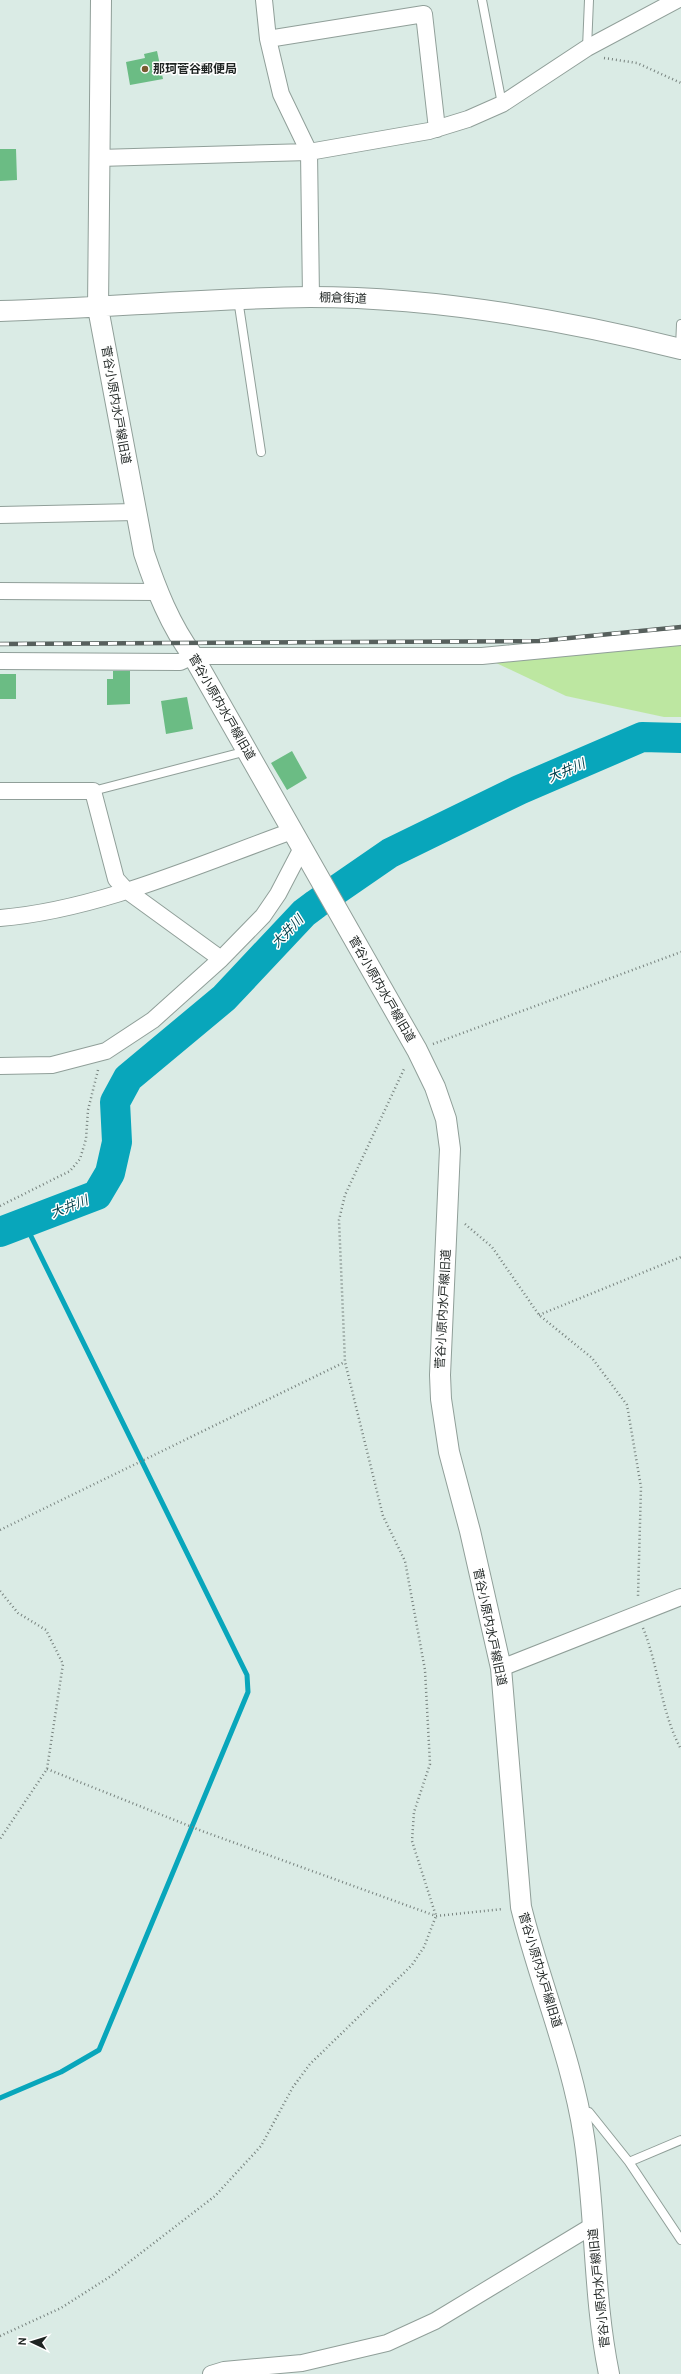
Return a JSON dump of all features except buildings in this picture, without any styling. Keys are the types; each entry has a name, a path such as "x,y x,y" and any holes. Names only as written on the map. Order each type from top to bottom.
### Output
{"street":[{"name":"菅谷小原内水戸線旧道","path":"101,0 98,308 135,512 144,553 157,592 184,644 193,656 417,1050 435,1087 446,1119 450,1150 440,1375 444,1426 500,1668 521,1907 530,1943 573,2082 584,2137 601,2324 609,2374"},
{"path":"264,0 268,39 282,94 308,152 311,297"},
{"path":"99,158 308,152 437,129 468,119 502,104 587,48 677,0"},
{"path":"268,39 424,14 437,129"},
{"name":"棚倉街道","path":"0,311 98,308 238,299 311,297 423,302 521,315 681,349"},
{"path":"0,516 135,512"},
{"path":"0,591 157,592"},
{"path":"0,661 180,662 193,656 482,656 681,637"},
{"path":"0,791 93,791 116,879 126,890 221,959"},
{"path":"0,918 31,915 79,905 297,840"},
{"path":"0,1066 52,1065 106,1051 153,1020 221,959 263,916 278,894 297,840"},
{"path":"500,1668 681,1598"},
{"path":"211,2374 224,2370 304,2369 387,2343 436,2321 592,2226"}],"lane":[{"path":"482,0 502,104"},
{"path":"587,48 589,0"},
{"path":"238,299 261,452"},
{"path":"681,324 681,349"},
{"path":"93,791 247,751"},
{"path":"579,2111 590,2112 629,2162 681,2240"},
{"path":"629,2162 681,2140"}],"path":[{"path":"587,48 595,56 637,63 681,83"},
{"path":"0,2336 61,2308 111,2276 215,2196 261,2146 294,2087 310,2064 412,1965 424,1947 436,1916 412,1841 414,1812 430,1764 425,1670 405,1561 383,1516 345,1362 339,1220 344,1201 410,1058 417,1050 681,952"},
{"path":"0,1206 70,1171 80,1159 86,1139 88,1110 95,1077 106,1051"},
{"path":"447,1225 465,1224 492,1247 539,1315 592,1358 627,1405 641,1487 638,1615 660,1682 673,1735 681,1750"},
{"path":"539,1315 681,1257"},
{"path":"0,1530 345,1362"},
{"path":"0,1591 18,1613 46,1630 63,1664 47,1769 0,1839"},
{"path":"47,1769 202,1831 436,1916 521,1907"}],"green space":[{"path":"681,643 681,717 664,717 566,696 494,662"}],"waterway":[{"name":"大井川","path":"0,1232 97,1195 110,1173 117,1142 115,1102 128,1078 224,998 304,913 316,904 390,853 519,790 642,737 681,738"},
{"path":"0,2098 61,2072 99,2050 248,1692 247,1675 25,1224"}],"railway":[{"path":"0,644 539,641 681,627"}],"place":[{"name":"那珂菅谷郵便局","path":"145,69"}]}
